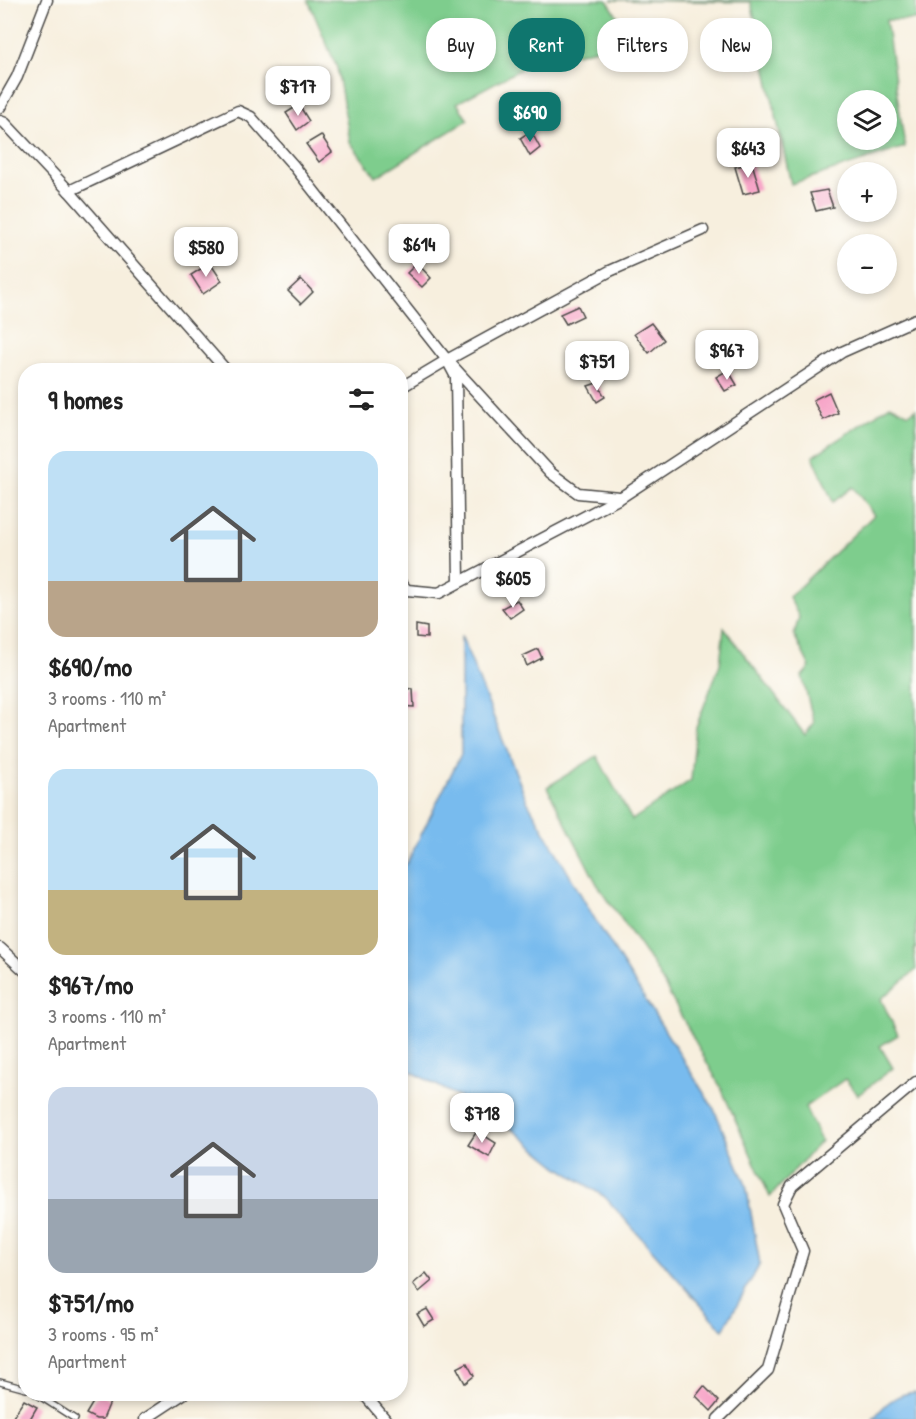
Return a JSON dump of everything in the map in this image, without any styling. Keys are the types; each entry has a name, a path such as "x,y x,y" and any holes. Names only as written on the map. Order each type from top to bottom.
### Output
{"street":[{"path":"0,107 18,77 47,0"},
{"path":"69,191 238,111 251,117 294,166 447,360 551,473 578,493 620,498"},
{"path":"0,121 69,191 220,363"},
{"path":"408,383 610,272 703,230"},
{"path":"408,590 439,593 620,498 842,352 916,320"},
{"path":"447,360 456,377 459,582"},
{"path":"0,948 18,965"},
{"path":"718,1419 768,1370 803,1251 783,1204 792,1186 916,1082"},
{"path":"145,1419 172,1401"},
{"path":"370,1401 386,1419"}],"lane":[{"path":"0,1382 18,1387"},
{"path":"47,1401 75,1419"}],"green space":[{"path":"308,0 607,0 619,18 597,18 597,49 585,52 585,18 508,18 508,72 515,72 457,103 468,120 376,177 350,142 337,68"},
{"path":"611,0 916,0 916,20 886,20 896,90 837,90 837,150 896,150 859,162 837,162 837,169 791,184 766,72 772,72 772,18 755,18 751,2"},
{"path":"897,94 905,147 897,150"},
{"path":"890,405 909,414 916,409 916,948 914,950 916,970 881,999 898,1035 880,1046 893,1068 858,1095 845,1079 805,1107 821,1141 770,1197 721,1088 652,963 597,884 547,787 597,756 632,820 691,780 696,727 720,664 724,628 805,735 814,723 802,676 810,667 794,635 799,617 789,597 874,515 853,487 833,502 813,456"}],"water":[{"path":"461,635 527,801 596,921 714,1109 746,1185 760,1264 723,1330 605,1197 558,1167 498,1118 408,1070 408,861 461,754"},
{"path":"916,1392 916,1419 873,1419 892,1400"}],"building":[{"path":"299,105 309,121 297,130 286,113"},
{"path":"531,131 540,148 530,156 520,138"},
{"path":"321,135 332,152 319,162 306,144"},
{"path":"752,163 760,190 743,194 735,167"},
{"path":"827,190 833,207 816,211 810,193"},
{"path":"210,263 222,281 203,294 191,275"},
{"path":"417,263 431,278 422,287 407,273"},
{"path":"301,279 313,292 301,304 288,291"},
{"path":"578,306 583,316 566,324 560,314"},
{"path":"651,323 664,340 649,353 634,334"},
{"path":"728,370 737,385 725,391 716,377"},
{"path":"597,383 605,397 597,402 588,386"},
{"path":"829,392 838,413 823,420 813,400"},
{"path":"517,600 523,609 510,618 502,608"},
{"path":"416,625 427,627 427,638 416,637"},
{"path":"538,649 542,658 527,666 523,656"},
{"path":"408,689 413,689 414,707 408,707"},
{"path":"477,1131 496,1143 489,1157 468,1145"},
{"path":"426,1273 432,1281 419,1292 413,1284"},
{"path":"427,1309 434,1320 424,1326 417,1314"},
{"path":"467,1363 474,1376 465,1383 457,1368"},
{"path":"704,1386 719,1401 711,1411 696,1396"},
{"path":"23,1401 37,1407 30,1419 13,1417"},
{"path":"94,1401 111,1401 103,1419 96,1419 86,1414"}]}
